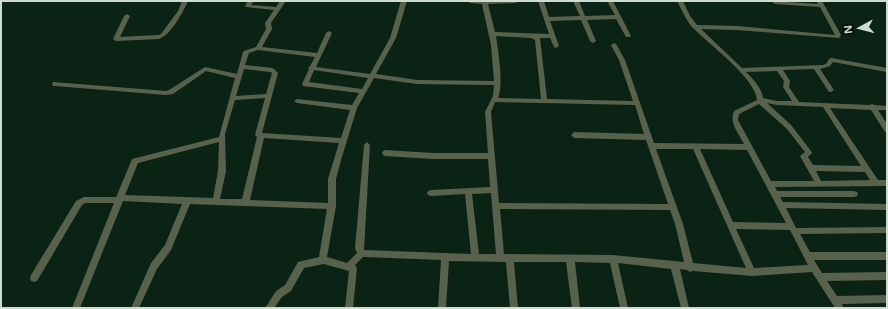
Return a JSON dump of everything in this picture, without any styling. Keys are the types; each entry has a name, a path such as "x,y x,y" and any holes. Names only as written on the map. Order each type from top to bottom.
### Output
{"street":[{"path":"128,16 116,39 161,37 181,11 185,1"},
{"path":"251,1 248,6 278,9"},
{"path":"258,48 269,29 268,24 284,1"},
{"path":"324,260 322,256 332,206 332,179 343,141 354,108 362,91 393,38 404,1"},
{"path":"470,1 516,1"},
{"path":"541,1 556,46"},
{"path":"576,1 593,40"},
{"path":"610,1 628,36"},
{"path":"680,1 689,20 695,27 741,70 760,95 760,100 789,127 810,152 804,155 819,184"},
{"path":"484,2 492,25 496,83 496,93 488,112 497,206 500,258"},
{"path":"695,27 737,28 837,37 838,35 820,3 775,2"},
{"path":"547,19 618,17"},
{"path":"329,34 311,68 305,82 306,85 362,91"},
{"path":"492,34 552,36"},
{"path":"532,36 538,39 540,45 544,102"},
{"path":"614,44 622,60 673,207 690,268"},
{"path":"216,202 222,171 221,139 246,51 258,48 318,55"},
{"path":"741,70 826,66 829,61 833,60 887,70"},
{"path":"241,67 274,71 258,132 262,136 343,141"},
{"path":"816,67 831,90"},
{"path":"311,68 370,77 438,84 496,83"},
{"path":"778,68 787,81 786,87 797,104"},
{"path":"55,84 168,93 205,69 238,76"},
{"path":"232,98 268,96"},
{"path":"493,100 636,103"},
{"path":"840,308 814,268 735,120 735,115 738,111 760,100 825,106 872,106 887,108"},
{"path":"297,101 354,108"},
{"path":"825,106 876,183"},
{"path":"872,106 887,130"},
{"path":"574,135 648,137"},
{"path":"245,203 262,136"},
{"path":"76,308 118,199 135,161 221,139"},
{"path":"361,254 359,248 368,145"},
{"path":"651,146 750,147"},
{"path":"696,147 752,272"},
{"path":"385,153 433,156 492,156"},
{"path":"810,168 867,169"},
{"path":"770,184 887,183"},
{"path":"431,193 495,190"},
{"path":"468,191 475,258"},
{"path":"775,194 854,194"},
{"path":"34,278 79,203 84,200 118,199 332,206"},
{"path":"135,308 154,266 168,247 187,201"},
{"path":"780,205 887,207"},
{"path":"497,206 673,207"},
{"path":"731,225 793,229 887,230"},
{"path":"349,266 361,254 475,258 613,259 690,268 752,272 814,268"},
{"path":"442,308 445,256"},
{"path":"808,256 887,256"},
{"path":"510,258 514,308"},
{"path":"570,258 576,308"},
{"path":"613,259 624,308"},
{"path":"269,308 279,294 288,288 301,265 324,260 349,266 353,270 349,308"},
{"path":"675,266 685,308"},
{"path":"820,277 887,276"},
{"path":"835,300 887,299"}]}
